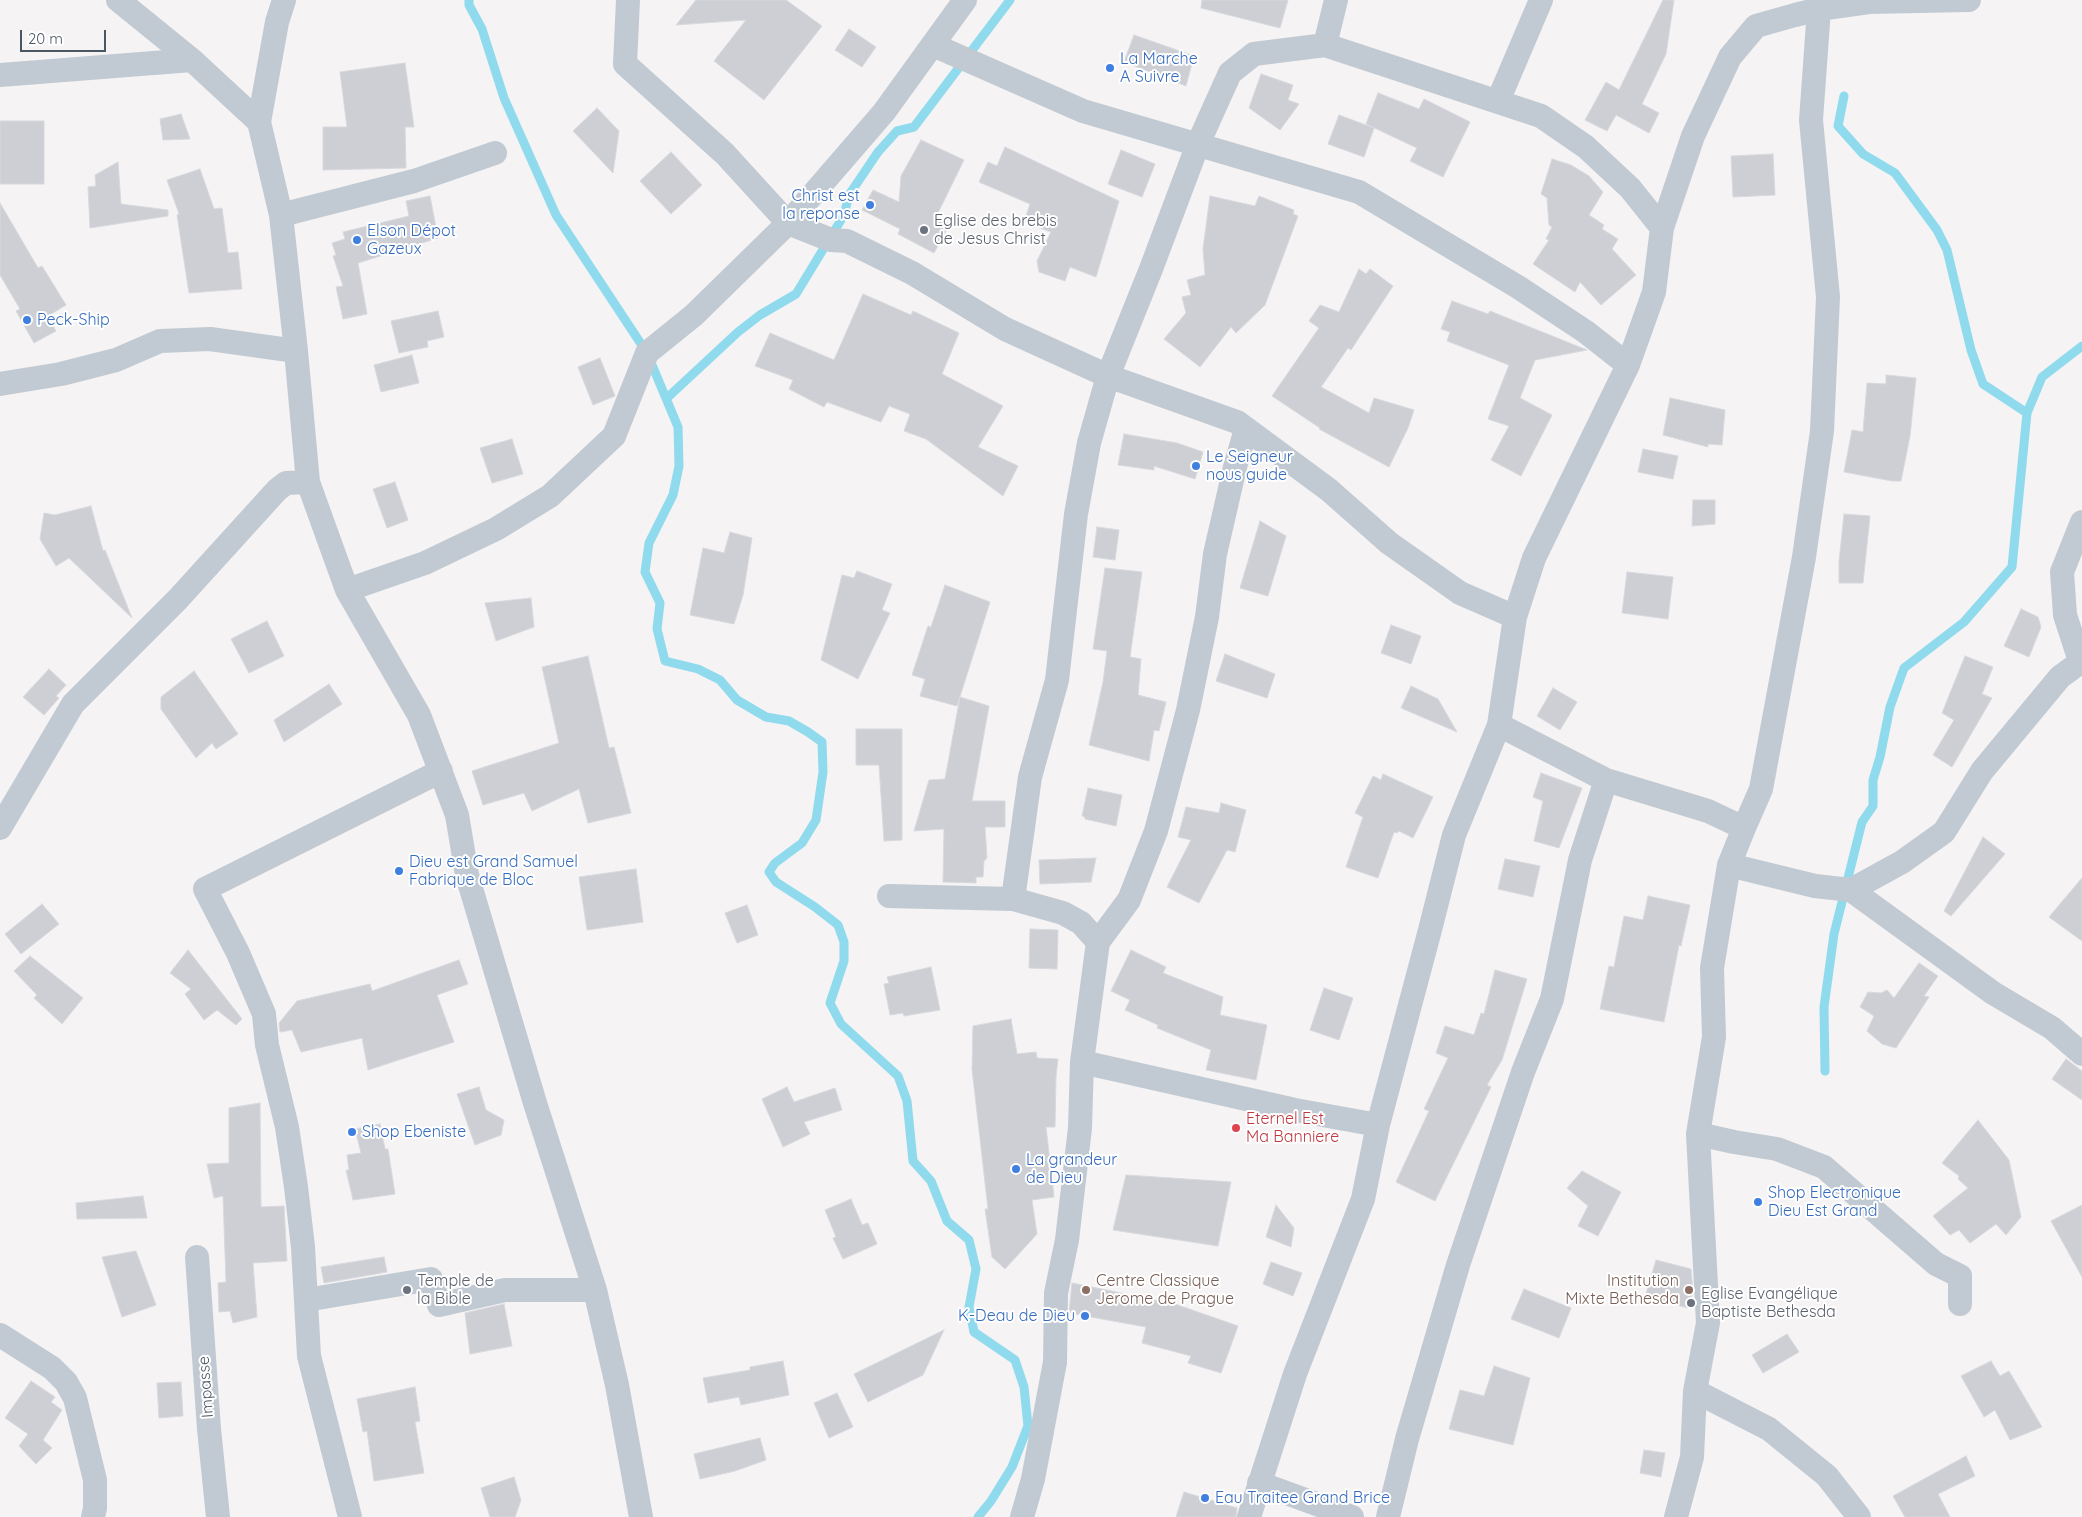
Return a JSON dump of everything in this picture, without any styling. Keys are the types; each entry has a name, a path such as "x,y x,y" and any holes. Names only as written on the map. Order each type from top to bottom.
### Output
{"street":[{"path":"118,0 192,60 259,122"},
{"path":"284,0 277,22 259,122 281,215 308,482 347,590 419,715 457,815 467,875 535,1104 594,1290 617,1385 641,1517"},
{"path":"628,0 625,64 725,154 788,223 831,240 847,241 912,273 1005,329 1108,376 1236,422 1329,490 1389,544 1460,593 1515,617"},
{"path":"347,590 425,563 496,529 550,496 614,436 647,353 694,315 788,223 884,112 965,0"},
{"path":"1325,45 1336,0"},
{"path":"1498,101 1541,0"},
{"path":"1249,1517 1295,1374 1363,1198 1378,1125 1454,835 1499,725 1515,617 1534,558 1628,365 1654,292 1662,228 1693,136 1730,57 1756,26 1819,9 1869,1 1969,0"},
{"path":"1676,1517 1692,1457 1695,1391 1708,1323 1698,1134 1714,1037 1712,968 1729,865 1761,789 1804,557 1822,431 1828,297 1811,120 1819,9"},
{"path":"933,45 1083,111 1359,192 1518,287 1586,332 1628,365"},
{"path":"1013,899 1030,777 1057,680 1062,621 1089,443 1108,376 1198,144 1230,73 1254,54 1325,45 1541,116 1586,148 1630,188 1662,228"},
{"path":"0,75 192,60"},
{"path":"281,215 414,181 495,153"},
{"path":"0,384 61,374 116,360 160,341 210,339 296,351"},
{"path":"1022,1517 1033,1480 1055,1362 1056,1293 1067,1240 1080,1128 1082,1062 1098,942 1129,900 1156,831 1188,710 1207,617 1215,554 1235,467 1246,429"},
{"path":"0,828 73,704 178,599 277,490 286,483 308,482"},
{"path":"1851,890 1902,862 1944,832 1982,771 2060,677 2081,661 2065,615 2062,572 2082,522"},
{"path":"1499,725 1606,780 1708,811 1744,828"},
{"path":"350,1517 309,1356 296,1187 287,1127 267,1044 264,1014 238,953 205,889 440,771"},
{"path":"1388,1517 1407,1439 1458,1265 1523,1072 1552,999 1580,860 1606,780"},
{"path":"1729,865 1815,886 1851,890 1993,993 2052,1028 2082,1054"},
{"path":"889,896 1013,899 1062,913 1081,923 1098,942"},
{"path":"1082,1062 1295,1110 1378,1125"},
{"path":"1698,1134 1777,1149 1824,1167 1936,1264 1960,1276 1960,1304"},
{"name":"Impasse","path":"197,1257 218,1517"},
{"path":"306,1300 432,1279 439,1306 505,1290 594,1290"},
{"path":"0,1335 52,1368 66,1382 75,1398 95,1480 95,1508 93,1517"},
{"path":"1695,1391 1769,1429 1827,1476 1859,1517"},
{"path":"1259,1483 1352,1517"}],"building":[{"path":"696,0 786,0 822,26 764,100 714,61 746,20 676,25"},
{"path":"1202,0 1288,0 1280,28 1201,8"},
{"path":"1663,0 1674,0 1666,54 1642,104 1659,113 1649,133 1616,115 1607,131 1585,120 1606,82 1619,90"},
{"path":"849,29 876,47 862,67 835,50"},
{"path":"1134,35 1194,56 1186,86 1124,62"},
{"path":"405,63 414,127 405,127 406,168 323,170 323,127 347,127 340,72"},
{"path":"1261,74 1293,85 1288,100 1299,104 1280,130 1249,108"},
{"path":"1378,93 1419,109 1424,99 1470,122 1443,177 1410,161 1417,148 1366,124"},
{"path":"597,108 619,131 613,173 573,131"},
{"path":"181,114 190,139 163,140 160,119"},
{"path":"1339,115 1374,128 1364,157 1328,144"},
{"path":"0,121 44,121 44,184 0,184"},
{"path":"921,140 964,160 936,217 950,224 934,253 898,234 900,229 862,210 873,190 899,202 901,176"},
{"path":"1005,147 1119,201 1096,277 1070,267 1065,281 1039,272 1037,261 1051,232 1024,222 1030,204 979,182 988,162 997,166"},
{"path":"1121,150 1155,164 1142,197 1108,184"},
{"path":"671,152 702,185 671,214 640,181"},
{"path":"1773,154 1775,195 1733,197 1731,156"},
{"path":"1552,159 1571,165 1589,176 1603,192 1589,215 1604,225 1602,229 1618,239 1612,249 1636,275 1601,305 1580,282 1575,292 1533,264 1549,240 1546,239 1552,227 1549,225 1547,198 1541,194"},
{"path":"118,162 121,204 168,210 168,216 90,228 88,187 96,186 95,175"},
{"path":"200,169 214,209 222,208 228,253 238,252 242,289 189,293 177,215 179,214 167,180"},
{"path":"430,196 438,238 358,263 367,314 343,319 336,287 343,286 333,256 336,255 332,243 345,239 343,232 409,216 406,201"},
{"path":"1210,196 1255,206 1259,196 1294,210 1293,214 1298,216 1265,305 1236,333 1231,327 1200,367 1164,339 1186,313 1182,297 1191,295 1187,280 1205,275 1203,249"},
{"path":"0,203 38,268 42,266 66,305 48,316 56,331 34,343 16,311 20,309 0,275"},
{"path":"1359,269 1366,274 1370,269 1393,286 1351,350 1348,348 1321,387 1369,413 1374,398 1414,410 1408,428 1389,467 1319,429 1272,396 1319,328 1309,321 1320,305 1339,312"},
{"path":"863,294 911,315 913,311 959,333 942,374 1003,406 978,447 1018,466 1003,496 926,439 904,431 910,414 889,406 881,422 827,402 824,407 789,389 793,380 755,366 770,333 834,360"},
{"path":"1452,301 1488,314 1490,311 1587,350 1535,360 1520,398 1552,415 1521,476 1491,460 1509,426 1488,419 1509,365 1447,341 1450,332 1441,329"},
{"path":"438,311 444,337 427,341 428,347 399,353 391,321"},
{"path":"412,355 419,383 381,392 374,365"},
{"path":"600,358 615,396 593,405 578,367"},
{"path":"1886,375 1916,378 1910,436 1901,481 1844,472 1852,430 1863,432 1867,383 1886,384"},
{"path":"1670,398 1725,410 1722,445 1708,444 1708,447 1663,435"},
{"path":"1124,434 1177,443 1203,452 1195,479 1154,466 1154,470 1118,465"},
{"path":"512,439 523,474 492,483 480,448"},
{"path":"1643,449 1678,456 1673,479 1638,472"},
{"path":"395,482 408,520 387,528 373,489"},
{"path":"1693,500 1715,500 1715,524 1692,526"},
{"path":"91,506 103,551 105,550 132,618 69,558 56,566 40,539 44,513 55,515"},
{"path":"1844,514 1870,516 1863,583 1839,583 1839,562"},
{"path":"1260,521 1286,536 1268,596 1240,588"},
{"path":"1097,527 1119,530 1115,560 1093,557"},
{"path":"730,532 752,538 743,595 734,624 690,615 703,548 724,553"},
{"path":"1105,568 1142,572 1130,657 1141,659 1138,695 1166,702 1159,731 1154,730 1149,761 1089,745 1103,682 1107,651 1093,649"},
{"path":"857,571 892,584 882,610 890,613 858,679 821,660 842,575 854,578"},
{"path":"1627,572 1673,577 1668,619 1622,613"},
{"path":"945,585 990,602 957,706 920,696 925,679 912,675 928,626 931,627"},
{"path":"531,598 534,627 496,641 485,603"},
{"path":"2021,609 2038,617 2041,627 2029,657 2004,646"},
{"path":"267,621 284,656 249,673 231,639"},
{"path":"1391,625 1421,636 1411,664 1381,653"},
{"path":"1225,654 1275,674 1267,698 1216,681"},
{"path":"588,656 609,748 614,747 631,813 588,823 579,789 532,811 524,793 483,805 472,771 559,743 542,667"},
{"path":"1965,656 1993,667 1982,694 1992,698 1952,767 1933,755 1954,720 1942,713"},
{"path":"49,669 66,685 56,696 59,698 44,715 23,697"},
{"path":"194,671 238,734 216,749 212,743 196,758 161,709 161,697"},
{"path":"329,684 342,704 284,742 274,720"},
{"path":"1411,686 1438,699 1457,732 1401,708"},
{"path":"1553,688 1577,702 1560,730 1537,716"},
{"path":"960,697 989,706 972,801 1005,801 1005,827 985,827 987,858 984,861 983,877 976,877 976,883 943,882 944,829 914,831 929,780 945,779"},
{"path":"856,729 902,729 902,840 884,841 879,765 856,765"},
{"path":"1541,773 1582,788 1559,848 1534,841 1543,801 1533,797"},
{"path":"1383,774 1433,797 1413,838 1399,831 1397,833 1394,832 1378,878 1346,867 1363,817 1355,813 1373,776 1381,780"},
{"path":"1088,788 1122,795 1116,826 1085,819 1082,816"},
{"path":"1221,803 1246,810 1235,852 1227,850 1199,903 1167,887 1191,840 1178,837 1186,807 1219,813"},
{"path":"1983,837 2005,854 1951,916 1944,911"},
{"path":"1096,858 1091,882 1040,884 1039,860"},
{"path":"1505,859 1540,866 1533,897 1498,889"},
{"path":"636,869 643,922 587,930 579,877"},
{"path":"2082,878 2082,941 2049,917"},
{"path":"1648,896 1690,905 1681,946 1679,945 1664,1022 1600,1009 1609,966 1614,967 1624,916 1643,920"},
{"path":"42,904 59,924 21,954 5,934"},
{"path":"747,905 758,935 737,943 725,913"},
{"path":"1030,929 1058,930 1057,969 1029,968"},
{"path":"188,950 242,1019 236,1025 217,1010 204,1020 185,994 191,989 170,973"},
{"path":"1131,950 1166,967 1163,973 1223,997 1220,1015 1267,1025 1256,1080 1206,1070 1211,1050 1157,1028 1158,1025 1125,1010 1130,1000 1111,991"},
{"path":"30,956 83,998 62,1024 34,998 37,995 14,971"},
{"path":"459,960 468,984 437,995 454,1042 368,1070 362,1038 301,1052 292,1030 280,1032 279,1023 297,1001 370,984 372,991"},
{"path":"1919,963 1938,976 1924,996 1929,997 1896,1048 1882,1044 1867,1031 1874,1016 1860,1007 1868,992 1881,993 1887,990 1894,998"},
{"path":"931,967 940,1010 904,1016 903,1013 890,1015 884,984 889,983 887,977"},
{"path":"1495,970 1527,979 1502,1060 1487,1085 1491,1087 1435,1201 1396,1182 1429,1111 1424,1109 1448,1058 1436,1053 1445,1026 1474,1035 1481,1013 1484,1014"},
{"path":"1324,988 1353,998 1339,1040 1310,1030"},
{"path":"1011,1019 1017,1054 1036,1052 1037,1058 1058,1059 1055,1127 1046,1127 1054,1197 1032,1200 1037,1234 1005,1269 992,1257 985,1209 988,1209 972,1069 973,1026"},
{"path":"2066,1059 2082,1071 2082,1100 2052,1079"},
{"path":"479,1087 486,1110 504,1120 501,1135 475,1145 457,1094"},
{"path":"787,1087 794,1102 835,1088 842,1110 804,1122 810,1134 783,1147 762,1099"},
{"path":"260,1103 261,1207 284,1206 287,1261 253,1263 257,1317 233,1323 230,1311 219,1312 218,1283 226,1282 223,1196 214,1198 207,1164 229,1163 229,1108"},
{"path":"1978,1120 2009,1160 2021,1217 2006,1235 1996,1224 1970,1243 1959,1230 1950,1235 1933,1216 1968,1188 1958,1179 1959,1176 1942,1163"},
{"path":"380,1124 385,1149 388,1149 395,1194 353,1200 346,1170 349,1170 347,1155 361,1153 355,1129"},
{"path":"1582,1171 1621,1192 1598,1236 1578,1226 1588,1206 1567,1188"},
{"path":"1126,1175 1231,1182 1218,1246 1113,1230"},
{"path":"143,1196 147,1218 77,1219 76,1203"},
{"path":"851,1199 862,1225 868,1223 877,1244 843,1259 833,1238 836,1237 825,1210"},
{"path":"1276,1205 1294,1228 1291,1247 1266,1237"},
{"path":"2082,1205 2082,1277 2051,1221"},
{"path":"136,1251 156,1305 122,1317 102,1257"},
{"path":"384,1257 387,1272 324,1283 321,1267"},
{"path":"1656,1260 1691,1269 1693,1292 1688,1308 1645,1297"},
{"path":"1271,1262 1302,1273 1293,1296 1263,1284"},
{"path":"1072,1283 1175,1304 1238,1326 1221,1373 1188,1363 1191,1356 1142,1343 1146,1327 1069,1313"},
{"path":"1524,1289 1571,1308 1559,1338 1511,1319"},
{"path":"504,1304 512,1346 470,1354 465,1313"},
{"path":"944,1330 923,1375 868,1402 854,1374"},
{"path":"1787,1334 1799,1352 1763,1373 1752,1355"},
{"path":"783,1361 789,1395 741,1405 739,1397 708,1403 703,1378 750,1370 750,1367"},
{"path":"1991,1361 2000,1376 2009,1371 2042,1427 2010,1440 1995,1410 1984,1417 1961,1376"},
{"path":"1494,1366 1530,1378 1513,1445 1449,1429 1460,1390 1484,1396"},
{"path":"31,1381 55,1397 51,1402 62,1410 43,1440 52,1448 36,1464 19,1446 28,1434 5,1418"},
{"path":"181,1382 183,1416 159,1418 157,1383"},
{"path":"415,1387 420,1421 415,1422 424,1473 374,1481 367,1431 363,1432 357,1399"},
{"path":"837,1393 853,1427 829,1438 814,1403"},
{"path":"760,1438 766,1460 735,1471 700,1479 694,1454"},
{"path":"1644,1450 1665,1453 1661,1477 1640,1473"},
{"path":"1966,1456 1975,1476 1938,1494 1950,1517 1905,1517 1893,1496"},
{"path":"514,1477 521,1500 515,1517 490,1517 481,1488"},
{"path":"1184,1492 1237,1508 1236,1517 1176,1517"}],"waterway":[{"path":"469,0 469,5 482,29 504,98 556,215 647,353 678,427 679,466 673,495 649,543 645,572 660,603 657,629 665,661 698,669 720,680 737,700 766,717 789,721 822,742 823,772 816,820 802,843 775,863 769,872 776,882 815,907 838,925 844,942 844,961 830,1003 841,1024 898,1076 907,1101 913,1161 931,1181 947,1221 969,1240 976,1269 969,1307 974,1332 1015,1360 1024,1387 1028,1426 1012,1467 991,1501 978,1517"},
{"path":"667,398 738,332 760,315 796,294 844,215 849,195 878,152 897,131 914,127 1010,0"},
{"path":"1844,96 1838,126 1863,154 1895,173 1937,230 1947,250 1971,350 1983,384 2027,413"},
{"path":"1825,1071 1824,1007 1834,934 1862,822 1873,806 1873,780 1880,757 1890,707 1904,668 1964,622 2012,567 2027,413 2042,377 2082,346"}],"place":[{"name":"La Marche A Suivre","path":"1110,68"},
{"name":"Christ est la reponse","path":"870,205"},
{"name":"Eglise des brebis de Jesus Christ","path":"924,230"},
{"name":"Elson Dépot Gazeux","path":"357,240"},
{"name":"Peck-Ship","path":"27,320"},
{"name":"Le Seigneur nous guide","path":"1196,466"},
{"name":"Dieu est Grand Samuel Fabrique de Bloc","path":"399,871"},
{"name":"Eternel Est Ma Banniere","path":"1236,1128"},
{"name":"Shop Ebeniste","path":"352,1132"},
{"name":"La grandeur de Dieu","path":"1016,1169"},
{"name":"Shop Electronique Dieu Est Grand","path":"1758,1202"},
{"name":"Temple de la Bible","path":"407,1290"},
{"name":"Centre Classique Jerome de Prague","path":"1086,1290"},
{"name":"Institution Mixte Bethesda","path":"1689,1290"},
{"name":"Eglise Evangélique Baptiste Bethesda","path":"1691,1303"},
{"name":"K-Deau de Dieu","path":"1085,1316"},
{"name":"Eau Traitee Grand Brice","path":"1205,1498"}]}
